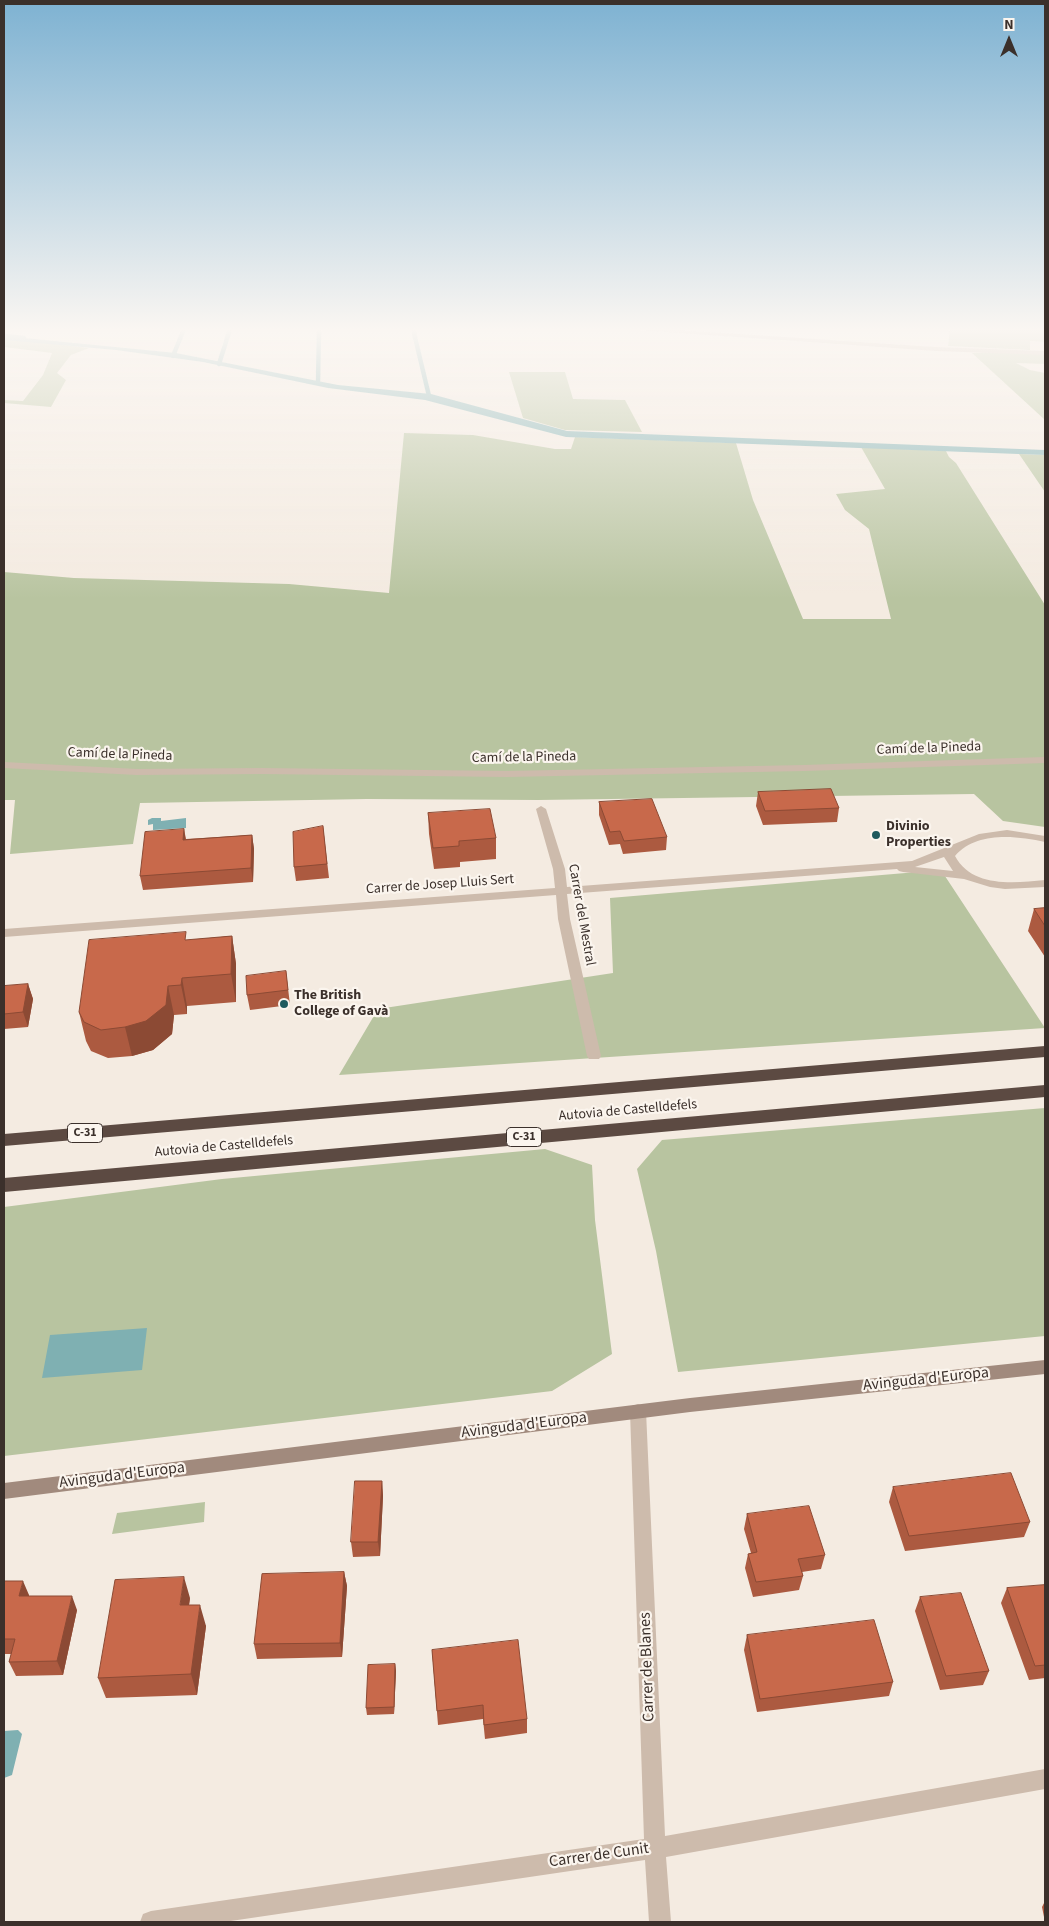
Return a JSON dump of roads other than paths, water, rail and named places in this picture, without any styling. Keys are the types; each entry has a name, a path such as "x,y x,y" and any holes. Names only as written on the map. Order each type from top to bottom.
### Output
{"highway":[{"name":"Autovia de Castelldefels","path":"4,1140 1045,1051"},
{"name":"Autovia de Castelldefels","path":"4,1185 1045,1091"},
{"path":"4,1132 166,1126"}],"street":[{"name":"Camí de la Pineda","path":"4,765 136,772 262,771 507,774 804,768 1045,760"},
{"name":"Carrer del Mestral","path":"541,809 559,869 564,919 594,1056"},
{"name":"Carrer de Josep Lluis Sert","path":"4,933 562,892 878,866 921,862 982,837 1021,834 1045,839"},
{"name":"Carrer de Josep Lluis Sert","path":"954,848 949,856 951,864 967,876 983,883 1001,886 1045,884"},
{"name":"Carrer de Josep Lluis Sert","path":"878,866 967,876"},
{"name":"Avinguda d'Europa","path":"4,1491 638,1411 1045,1367"},
{"name":"Carrer de Blanes","path":"638,1411 655,1848 660,1922"},
{"name":"Carrer de Cunit","path":"151,1922 655,1848 1045,1779"}],"water":[{"path":"497,419 522,419 567,431 1045,450 1045,455 566,437"},
{"path":"161,818 161,821 186,818 186,828 153,830 153,824 148,825 148,820"},
{"path":"147,1328 142,1370 42,1378 50,1335"},
{"path":"18,1730 22,1734 12,1775 4,1778 4,1731"}],"place":[{"name":"Divinio Properties","path":"876,835"},
{"name":"The British College of Gavà","path":"284,1004"}]}
